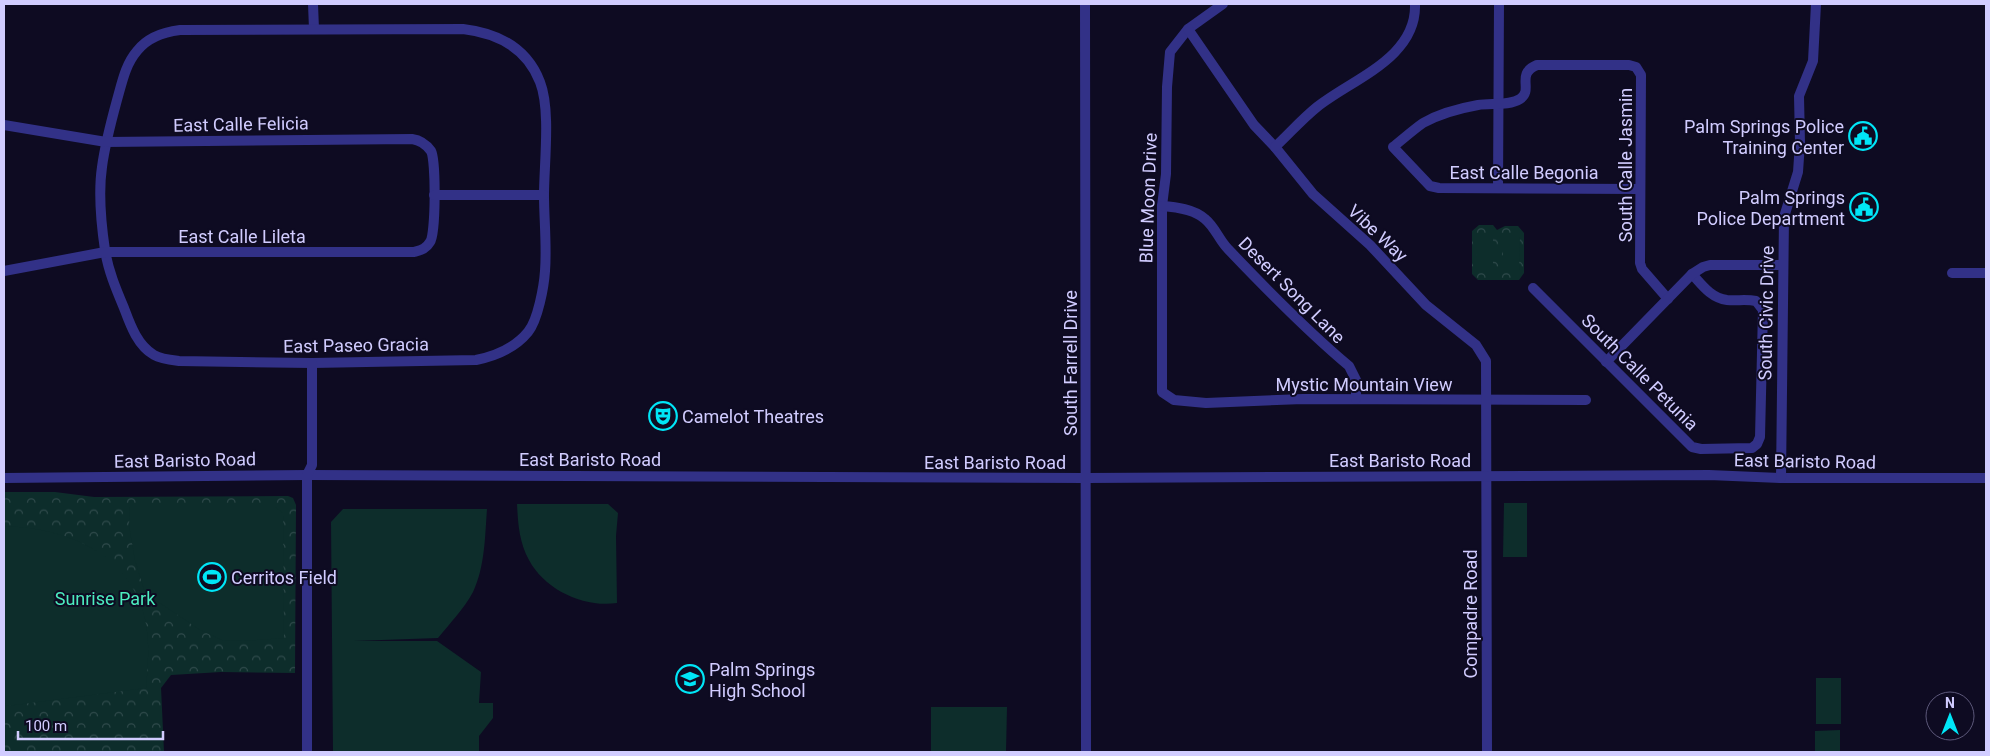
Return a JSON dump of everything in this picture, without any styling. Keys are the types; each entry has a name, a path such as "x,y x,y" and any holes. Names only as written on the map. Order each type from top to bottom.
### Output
{"street":[{"path":"314,4 314,29"},
{"name":"South Farrell Drive","path":"1085,4 1086,752"},
{"name":"Blue Moon Drive","path":"1162,375 1162,206 1166,174 1167,87 1170,52 1188,29 1223,4"},
{"path":"1275,147 1317,107 1380,65 1402,45 1410,32 1416,13 1415,4"},
{"path":"1498,188 1499,4"},
{"name":"South Civic Drive","path":"1781,478 1784,217 1798,172 1800,143 1799,96 1813,61 1816,4"},
{"name":"East Paseo Gracia","path":"463,29 498,36 514,46 534,70 540,82 545,117 545,271 540,303 529,332 492,357 476,360 312,363 179,361 164,359 153,354 139,341 113,281 105,252 100,206 106,142 124,73 131,59 148,41 161,34 180,30 463,29"},
{"name":"Vibe Way","path":"1188,29 1254,125 1275,147 1313,194 1370,245 1426,305 1476,345 1486,361 1486,475"},
{"name":"South Calle Jasmin","path":"1499,103 1514,102 1522,97 1526,90 1525,75 1529,68 1537,65 1629,65 1636,67 1641,75 1640,189 1642,269 1668,299"},
{"name":"East Calle Begonia","path":"1499,103 1477,105 1451,112 1424,123 1393,147 1430,186 1439,188 1640,189"},
{"name":"East Calle Felicia","path":"4,125 106,142 419,140 431,151 434,164 434,195"},
{"path":"434,195 544,195"},
{"name":"East Calle Lileta","path":"4,271 105,252 414,252 425,249 432,241 434,230 434,195"},
{"name":"Desert Song Lane","path":"1162,206 1179,208 1204,218 1216,231 1225,246 1268,292 1349,366 1356,380 1356,399"},
{"path":"1606,362 1692,274 1703,267 1710,265 1782,265"},
{"path":"1952,273 1986,273"},
{"name":"South Calle Petunia","path":"1533,288 1692,447 1701,449 1752,448 1757,444 1760,437 1763,310 1756,301 1748,299 1728,300 1714,296 1692,274"},
{"path":"307,752 307,475 312,465 312,363"},
{"name":"Mystic Mountain View","path":"1162,375 1162,392 1174,400 1187,402 1356,399 1586,400"},
{"name":"East Baristo Road","path":"4,478 307,475 1086,478 1709,475 1781,478 1986,478"},
{"name":"Compadre Road","path":"1486,475 1487,752"}],"green space":[{"path":"1479,225 1493,225 1497,230 1505,226 1518,226 1524,233 1524,273 1519,280 1478,280 1472,274 1472,231"},
{"path":"1477,236 1493,236 1493,270 1477,270"},
{"path":"1503,236 1520,236 1519,271 1503,271"},
{"name":"Sunrise Park","path":"4,492 55,492 94,497 288,496 293,498 296,505 295,673 221,672 171,675 161,688 164,752 4,752"},
{"path":"1504,503 1527,503 1527,557 1503,557"},
{"path":"517,504 608,504 618,513 616,536 617,603 604,604 579,600 555,588 545,580 536,571 523,546"},
{"name":"Cerritos Field","path":"130,507 275,507 283,513 284,638 244,641 222,640 200,630 145,593 135,560 129,526"},
{"path":"343,509 487,509 484,551 477,582 473,592 457,616 438,638 354,641 437,641 481,672 479,703 493,703 493,718 479,736 479,752 333,752 331,522"},
{"path":"4,526 50,532 72,539 92,548 110,561 125,576 137,596 147,628 148,662 146,688 7,706 4,701"},
{"path":"1816,678 1841,678 1841,724 1816,724"},
{"path":"931,707 1007,707 1006,752 931,752"},
{"path":"1840,730 1840,752 1815,752 1815,731"}],"place":[{"name":"Palm Springs Police Training Center","path":"1863,136"},
{"name":"Palm Springs Police Department","path":"1864,207"},
{"name":"Camelot Theatres","path":"663,416"},
{"name":"Cerritos Field","path":"212,577"},
{"name":"Palm Springs High School","path":"690,679"}]}
